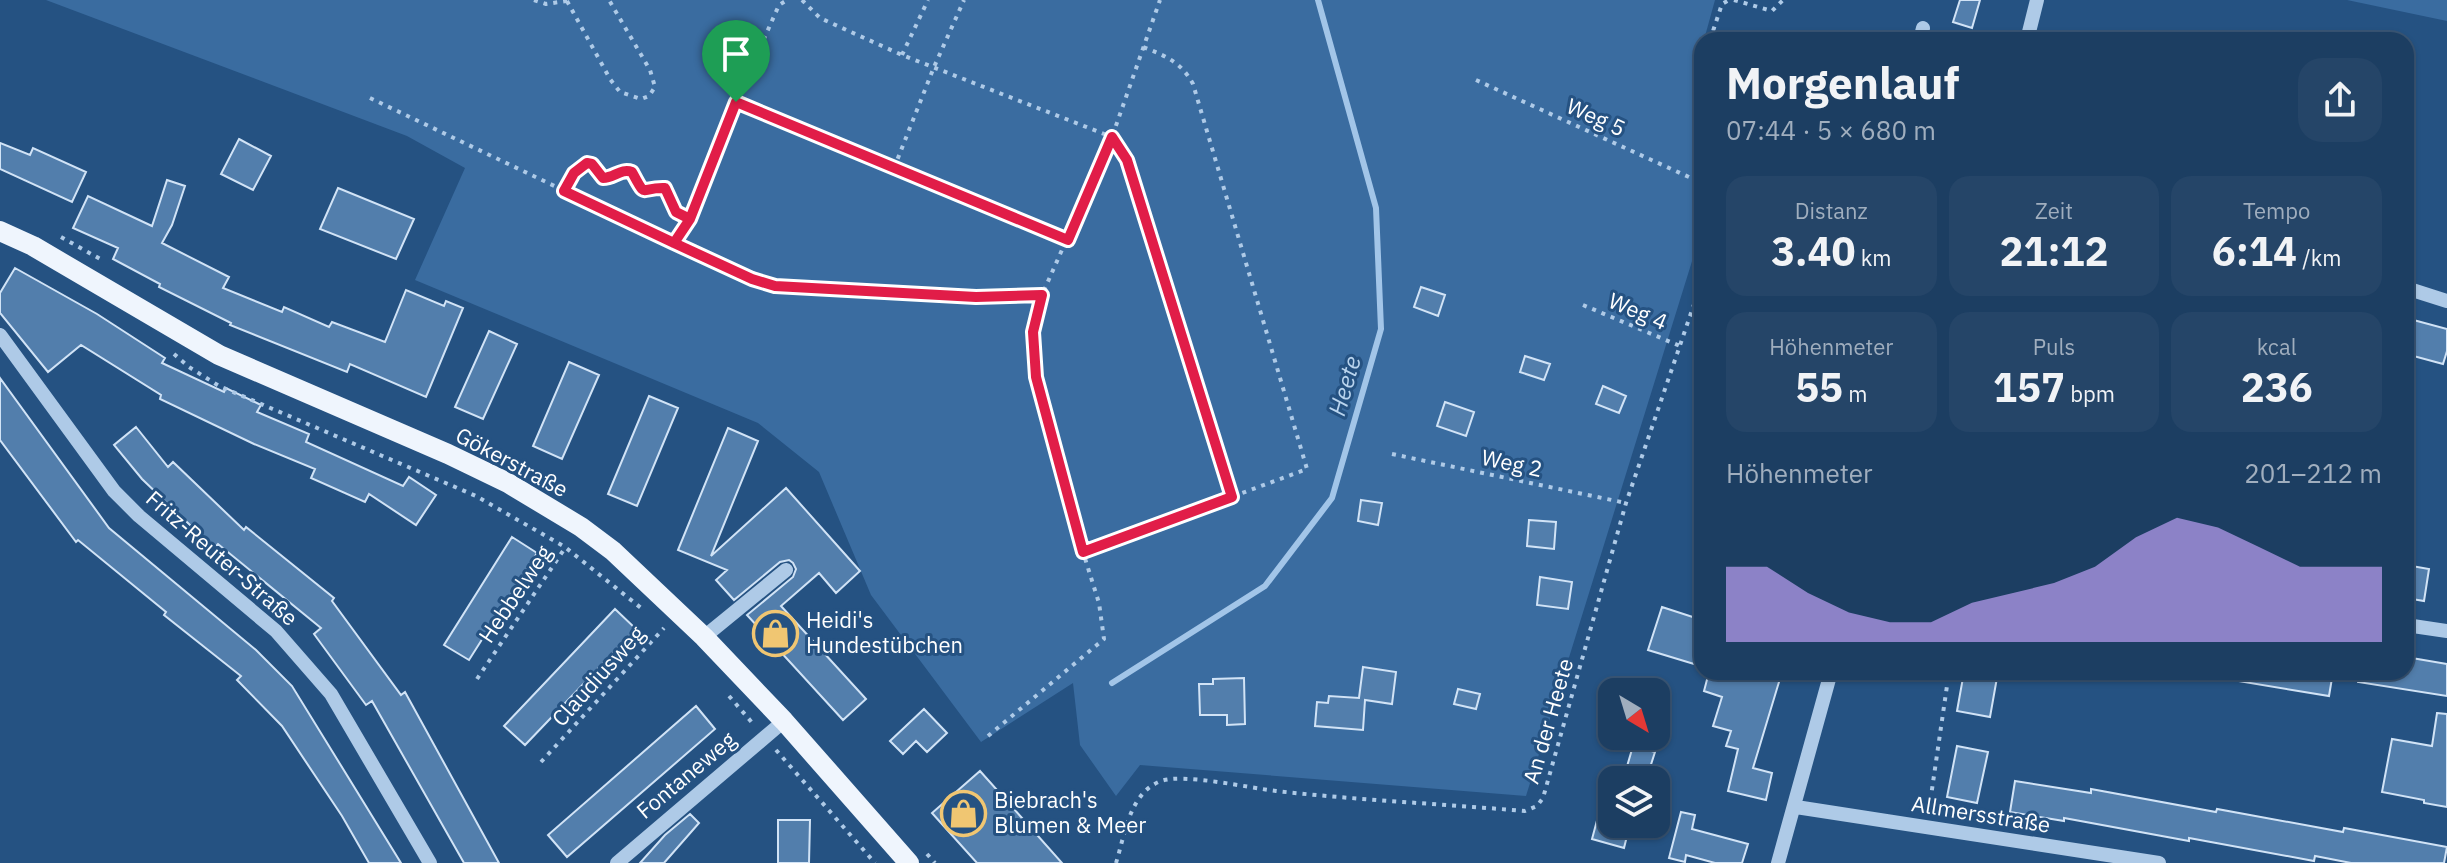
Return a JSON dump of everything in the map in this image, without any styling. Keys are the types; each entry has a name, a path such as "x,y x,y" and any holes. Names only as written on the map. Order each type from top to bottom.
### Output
{"main road":[{"name":"Gökerstraße","path":"0,231 33,246 219,355 448,454 508,483 581,527 613,551 679,611 784,721 909,863"}],"street":[{"path":"2029,32 2037,0"},
{"path":"2414,291 2447,301"},
{"name":"Fritz-Reuter-Straße","path":"0,335 114,491 139,516 276,631 331,694 430,863"},
{"path":"704,637 786,570"},
{"path":"2414,626 2447,631"},
{"path":"1778,863 1829,680"},
{"name":"Fontaneweg","path":"617,863 784,721"},
{"name":"Allmersstraße","path":"1796,807 2159,863"}],"path":[{"path":"534,0 546,4 573,0"},
{"path":"567,1 610,79 620,92 641,99 649,96 655,87 650,70 609,0"},
{"path":"674,243 690,219 736,102 779,5 787,0"},
{"path":"802,0 820,18 902,55 1112,137 1127,160 1232,497"},
{"path":"902,55 928,0"},
{"path":"894,168 964,0"},
{"path":"988,736 1104,639 1099,603 1036,377 1033,332 1042,295 1112,137 1160,0"},
{"path":"1713,32 1722,4 1732,0 1772,11 1783,0"},
{"path":"1083,552 1307,469 1193,84 1185,69 1176,62 1143,47"},
{"name":"Weg 5","path":"1476,80 1694,179"},
{"path":"370,98 674,243 752,279 775,286 976,297 1042,295"},
{"path":"736,102 1068,240"},
{"path":"564,191 574,173 587,163 592,164 603,178 627,170 632,172 643,191 665,188 676,212 690,219"},
{"name":"Weg 4","path":"1583,305 1680,346"},
{"name":"An der Heete","path":"1116,863 1137,800 1146,790 1170,779 1525,811 1537,806 1543,798 1626,503 1694,305"},
{"path":"165,346 189,367 219,386 476,496 565,547 652,617"},
{"name":"Weg 2","path":"1392,454 1626,503"},
{"name":"Hebbelweg","path":"477,679 581,527"},
{"name":"Claudiusweg","path":"541,762 679,611"},
{"path":"664,627 675,637"},
{"path":"1926,828 1948,680"},
{"path":"725,692 875,863"}],"shaded area":[{"path":"46,0 1715,0 1706,32 1694,32 1694,255 1526,796 1140,765 1116,796 1080,745 1073,683 981,742 871,595 819,472 758,423 415,280 465,168 407,136"},
{"path":"2347,0 2447,0 2447,21"}],"building":[{"path":"1960,0 1980,0 1972,28 1953,22"},
{"path":"239,139 271,156 253,190 221,174"},
{"path":"0,143 30,155 33,148 86,172 72,202 0,169"},
{"path":"167,180 185,186 172,225 162,243 229,277 223,288 282,312 284,307 329,327 332,322 385,342 406,290 444,306 446,301 463,308 426,397 350,364 347,372 230,325 113,259 118,248 73,228 88,196 152,226"},
{"path":"338,188 414,219 396,259 320,229"},
{"path":"15,268 97,314 165,358 162,363 224,392 226,388 261,405 257,412 309,434 306,442 403,486 409,477 436,495 416,525 369,494 365,502 311,478 315,469 160,399 161,395 81,345 48,372 0,313 0,293"},
{"path":"1421,287 1445,295 1438,316 1414,307"},
{"path":"2414,320 2447,329 2447,351 2443,364 2414,356"},
{"path":"489,331 517,344 483,419 455,407"},
{"path":"1525,356 1550,364 1544,380 1520,372"},
{"path":"569,362 599,375 562,459 533,446"},
{"path":"0,378 109,528 256,650 292,686 401,863 369,863 342,816 282,726 237,680 241,676 164,615 166,612 78,540 76,542 0,440"},
{"path":"1603,386 1626,396 1619,413 1596,404"},
{"path":"649,396 678,408 637,506 608,494"},
{"path":"1445,402 1474,412 1466,436 1437,426"},
{"path":"136,427 168,467 173,462 244,530 246,527 334,598 332,601 401,695 405,692 499,863 464,863 372,701 366,705 314,634 321,628 218,544 214,548 142,479 114,445"},
{"path":"728,428 758,441 711,556 786,488 860,571 836,593 819,573 781,606 866,699 843,720 747,615 793,577 796,569 793,563 789,560 780,562 734,600 716,580 727,570 678,550"},
{"path":"1361,500 1382,503 1378,525 1358,521"},
{"path":"1529,520 1556,522 1554,549 1527,546"},
{"path":"512,537 537,553 469,660 444,645"},
{"path":"2414,566 2429,569 2424,601 2414,599"},
{"path":"1540,577 1572,582 1568,609 1537,605"},
{"path":"1662,607 1694,617 1694,664 1648,650"},
{"path":"615,609 636,629 525,745 504,726"},
{"path":"2414,658 2447,664 2447,696 2358,682 2414,680"},
{"path":"1363,667 1396,672 1392,704 1365,700 1363,730 1315,726 1317,702 1328,703 1329,696 1359,698"},
{"path":"1244,678 1245,724 1227,725 1227,715 1200,715 1199,684 1213,684 1213,679"},
{"path":"1707,680 1780,680 1753,768 1772,773 1766,800 1728,791 1738,749 1726,746 1731,731 1713,726 1722,697 1704,691"},
{"path":"1963,680 1997,680 1990,717 1957,711"},
{"path":"2238,680 2332,680 2329,696"},
{"path":"1458,689 1480,694 1476,709 1454,704"},
{"path":"696,706 715,729 567,857 548,835"},
{"path":"924,709 947,733 927,752 916,741 903,754 890,741"},
{"path":"2437,713 2447,714 2447,807 2382,792 2392,739 2432,746"},
{"path":"1957,746 1988,752 1977,803 1947,797"},
{"path":"1632,750 1655,752 1650,766 1627,766"},
{"path":"980,771 1062,863 977,863 932,813"},
{"path":"2015,781 2091,793 2091,789 2216,812 2217,809 2343,832 2344,828 2447,847 2444,863 2351,863 2315,856 2314,861 2189,838 2189,841 2064,818 2064,821 2010,812"},
{"path":"1681,812 1695,815 1692,829 1748,844 1742,863 1715,863 1686,855 1685,862 1669,858"},
{"path":"690,814 699,823 664,863 640,863 665,835"},
{"path":"1598,817 1598,838 1626,838 1624,848 1592,839"},
{"path":"778,820 810,820 809,863 778,863"}],"waterway":[{"name":"Heete","path":"1112,683 1265,586 1332,498 1381,329 1376,208 1318,0"}],"place":[{"name":"Heidi's Hundestübchen","path":"775,633"},
{"name":"Biebrach's Blumen & Meer","path":"963,813"}],"route":[{"path":"736,102 687,227 674,243 564,191 574,173 587,163 592,164 603,178 622,171 632,172 643,191 665,188 676,212 690,219 674,243 752,279 775,286 976,297 1042,295 1033,332 1036,377 1083,552 1232,497 1127,160 1112,137 1068,240 736,102"}]}
